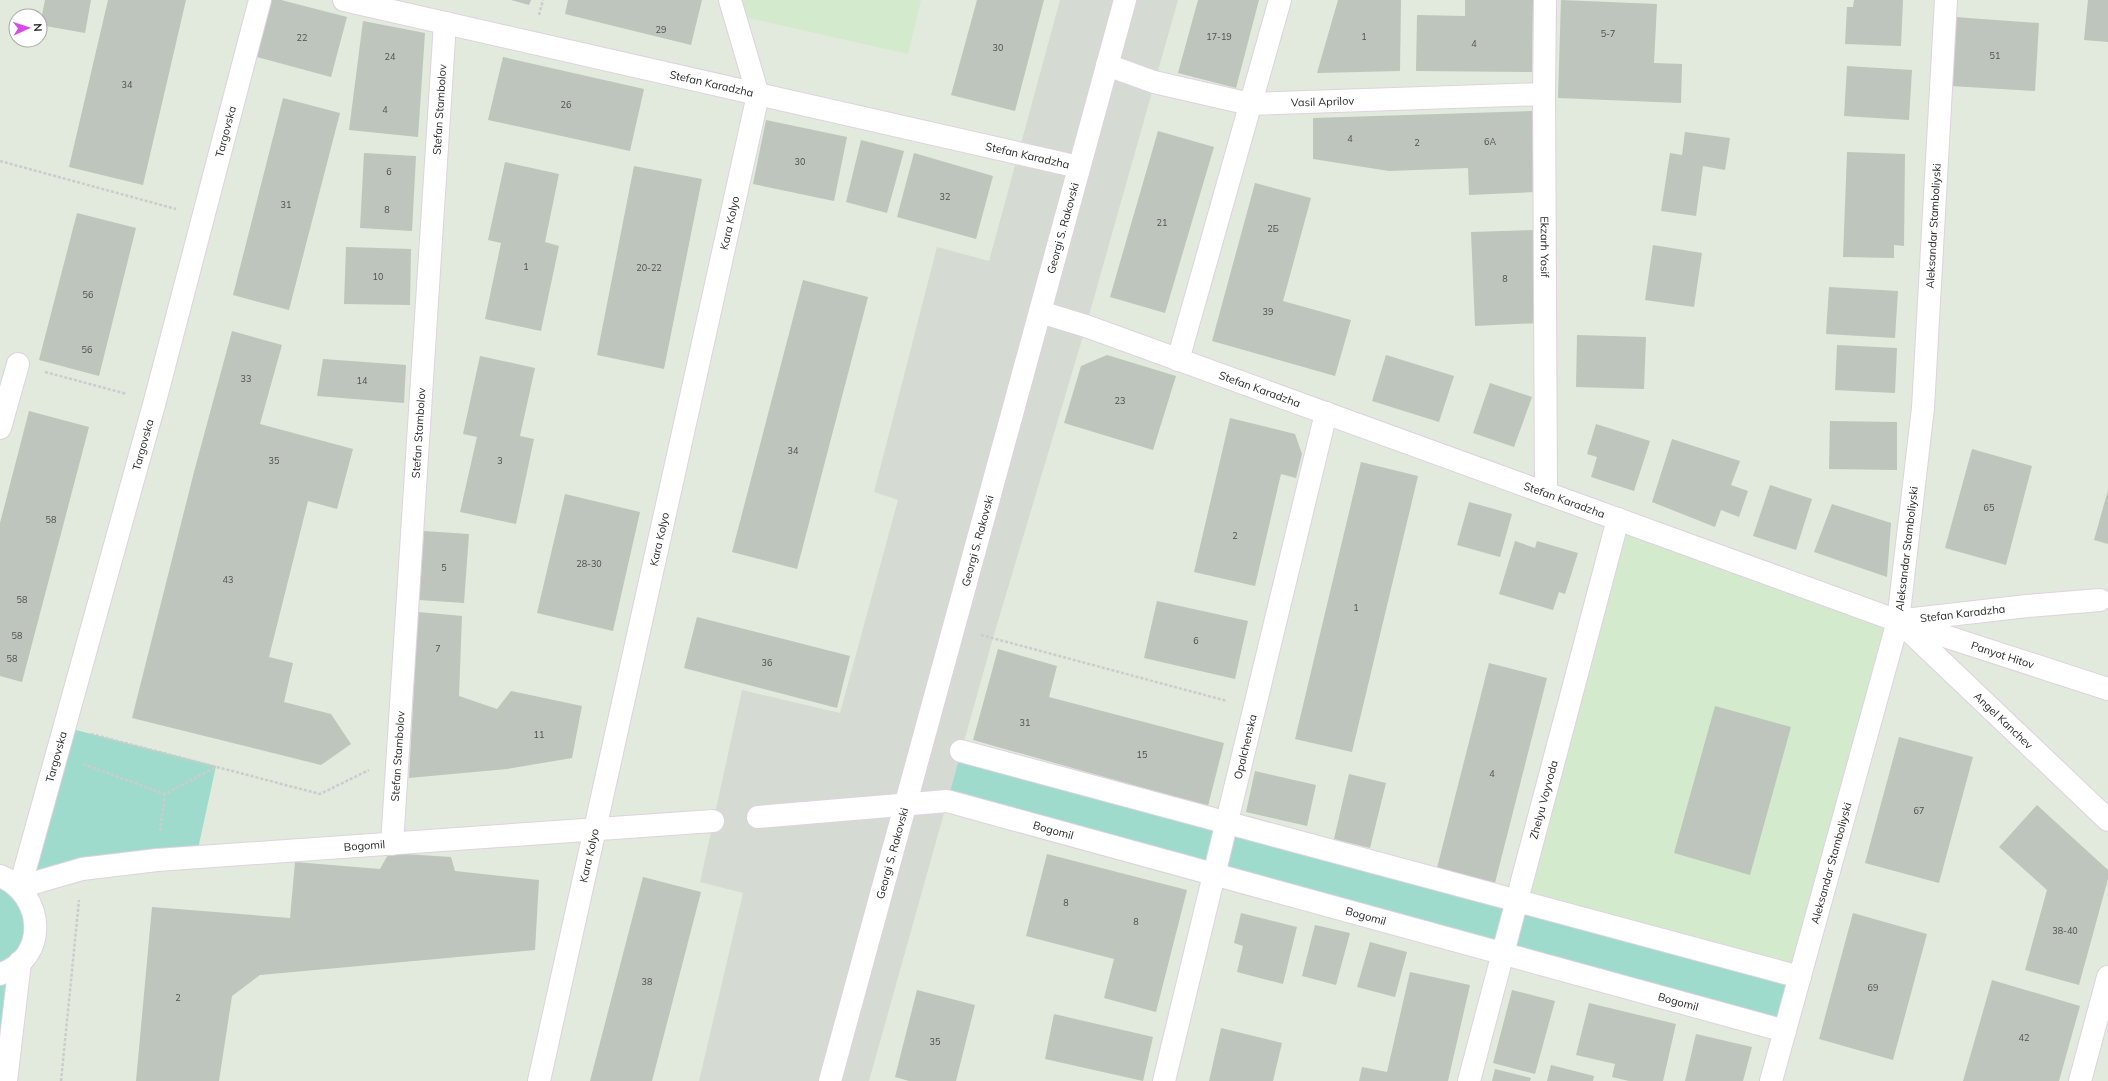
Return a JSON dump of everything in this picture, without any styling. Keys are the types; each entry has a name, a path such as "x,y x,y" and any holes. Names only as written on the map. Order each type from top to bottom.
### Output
{"street":[{"name":"Targovska","path":"20,887 155,401 260,0"},
{"name":"Stefan Karadzha","path":"344,0 1079,167"},
{"name":"Kara Kolyo","path":"539,1081 758,95 730,0"},
{"name":"Georgi S. Rakovski","path":"830,1081 1125,0"},
{"path":"1178,360 1280,0"},
{"name":"Ekzarh Yosif","path":"1545,0 1546,493"},
{"name":"Aleksandar Stamboliyski","path":"1772,1081 1898,621 1923,408 1946,0"},
{"name":"Stefan Stambolov","path":"392,844 445,23"},
{"name":"Vasil Aprilov","path":"1107,65 1154,82 1250,104 1544,94"},
{"name":"Stefan Karadzha","path":"1040,312 1086,326 1898,621 2026,606 2100,600"},
{"path":"0,428 18,364"},
{"name":"Opalchenska","path":"1164,1081 1326,413"},
{"name":"Zhelyu Voyvoda","path":"1469,1081 1618,519"},
{"name":"Panyot Hitov","path":"1898,621 2108,689"},
{"name":"Angel Kanchev","path":"1898,621 2108,820"},
{"path":"961,751 1800,977"},
{"name":"Bogomil","path":"906,805 947,801 1785,1031"},
{"path":"758,817 906,805"},
{"name":"Bogomil","path":"20,887 82,869 157,860 713,821"},
{"path":"0,876 20,887 31,903 36,924 31,947 20,962 6,972 0,974"},
{"path":"6,1081 20,962"},
{"path":"2080,1081 2108,977"}],"path":[{"path":"0,161 203,217"},
{"path":"18,364 155,401"},
{"path":"954,628 1255,708"},
{"path":"64,727 320,794 398,756"},
{"path":"57,754 165,794 216,766"},
{"path":"157,860 165,794"},
{"path":"61,1081 82,869"}],"shaded area":[{"path":"730,0 921,0 908,54 735,15"},
{"path":"1060,0 1178,0 1086,326 993,638 869,1081 699,1081 743,893 700,882 742,690 840,713 898,500 874,492 937,247 989,261"},
{"path":"1618,519 1898,621 1800,977 1517,901"},
{"path":"64,727 216,766 196,858 20,887 31,903 0,1081 0,876 19,887"},
{"path":"961,751 1800,977 1785,1031 947,801"}],"building":[{"path":"45,0 91,0 85,33 48,26 48,8 43,8"},
{"path":"108,0 186,0 143,185 69,167"},
{"path":"271,0 281,0 347,17 331,77 257,57"},
{"path":"511,0 531,0 529,5"},
{"path":"568,0 702,0 691,45 565,14"},
{"path":"977,0 1044,0 1015,111 951,95"},
{"path":"1198,0 1259,0 1236,88 1178,73"},
{"path":"1338,0 1401,0 1400,71 1317,73"},
{"path":"1465,0 1533,0 1532,72 1416,71 1417,15 1465,16"},
{"path":"1561,0 1657,4 1654,63 1682,64 1681,103 1558,98"},
{"path":"1854,0 1903,0 1901,46 1845,44 1847,7 1853,7"},
{"path":"2088,0 2108,0 2108,42 2084,40"},
{"path":"1955,17 2039,23 2035,91 1951,86"},
{"path":"363,21 425,33 418,137 349,130"},
{"path":"503,57 644,89 630,151 488,120"},
{"path":"1847,66 1912,70 1909,120 1844,116"},
{"path":"283,98 340,113 289,310 233,295"},
{"path":"1533,111 1536,192 1469,195 1468,168 1389,171 1313,159 1313,118"},
{"path":"766,120 847,137 834,201 753,184"},
{"path":"1158,131 1214,147 1165,313 1110,297"},
{"path":"1685,132 1730,138 1725,170 1703,166 1696,216 1661,211 1670,153 1682,155"},
{"path":"861,140 904,151 887,213 846,202"},
{"path":"1847,152 1905,154 1904,246 1894,245 1894,258 1843,257"},
{"path":"364,153 416,156 412,231 360,228"},
{"path":"914,153 993,176 976,239 897,217"},
{"path":"505,162 559,174 545,242 559,246 541,331 485,319 501,243 488,240"},
{"path":"634,166 702,179 664,369 597,355"},
{"path":"1255,183 1311,198 1283,301 1351,320 1335,376 1212,341"},
{"path":"77,213 136,228 99,376 39,360"},
{"path":"1535,230 1539,323 1475,326 1471,232"},
{"path":"1653,245 1702,253 1694,307 1645,300"},
{"path":"346,247 411,249 410,305 344,304"},
{"path":"803,280 868,297 797,569 732,552"},
{"path":"1829,287 1898,291 1895,338 1826,334"},
{"path":"232,331 282,345 260,424 353,449 337,509 308,501 269,657 293,663 284,702 331,714 351,744 321,765 132,718 194,472"},
{"path":"1577,335 1646,337 1644,389 1576,387"},
{"path":"1837,345 1897,348 1895,393 1835,390"},
{"path":"1107,355 1176,376 1153,450 1064,423 1081,366"},
{"path":"1386,355 1454,376 1439,422 1372,401"},
{"path":"480,356 535,368 520,436 534,439 516,524 460,512 477,437 463,434"},
{"path":"323,359 406,365 404,403 317,396"},
{"path":"1490,383 1532,397 1514,447 1473,433"},
{"path":"29,411 89,427 22,682 0,676 0,523"},
{"path":"1230,418 1295,434 1302,454 1296,478 1281,474 1255,586 1194,572"},
{"path":"1830,421 1897,422 1897,470 1829,469"},
{"path":"1596,424 1650,441 1634,491 1591,477 1597,457 1587,454"},
{"path":"1672,439 1740,461 1731,485 1748,491 1739,517 1721,510 1715,527 1652,502"},
{"path":"1972,449 2032,466 2006,565 1945,548"},
{"path":"1361,462 1418,476 1352,752 1295,739"},
{"path":"1770,485 1812,499 1796,550 1753,536"},
{"path":"2108,490 2108,544 2094,540"},
{"path":"565,494 640,512 613,631 537,613"},
{"path":"1469,502 1512,514 1500,557 1457,545"},
{"path":"1832,504 1891,523 1887,577 1814,552"},
{"path":"424,531 469,534 464,603 419,600"},
{"path":"1515,541 1535,548 1537,541 1578,553 1565,594 1559,592 1553,610 1499,594"},
{"path":"1157,601 1248,621 1235,679 1144,658"},
{"path":"418,612 462,616 459,696 497,709 511,691 582,706 572,758 507,769 409,778"},
{"path":"697,617 850,656 837,708 684,668"},
{"path":"998,649 1057,666 1049,697 1224,743 1208,806 973,740"},
{"path":"1489,663 1547,678 1495,883 1437,868"},
{"path":"1715,706 1791,727 1750,875 1674,853"},
{"path":"1899,737 1973,757 1939,883 1865,863"},
{"path":"1255,771 1316,785 1307,826 1246,812"},
{"path":"1349,774 1386,783 1370,848 1334,839"},
{"path":"2037,805 2108,870 2108,879 2079,985 2025,970 2047,890 1999,847"},
{"path":"389,853 451,857 455,871 539,880 535,950 260,975 232,996 219,1081 136,1081 152,907 290,918 295,862 380,869"},
{"path":"1047,854 1187,890 1156,1012 1104,998 1114,959 1026,936"},
{"path":"643,877 701,892 652,1081 590,1081"},
{"path":"1241,913 1297,927 1283,984 1237,972 1243,946 1234,943"},
{"path":"1853,913 1927,934 1893,1060 1819,1039"},
{"path":"1315,925 1350,933 1336,985 1302,976"},
{"path":"1370,942 1407,952 1395,997 1357,987"},
{"path":"1410,972 1470,985 1448,1081 1359,1081 1362,1067 1387,1072"},
{"path":"1992,980 2080,1006 2059,1081 1963,1081"},
{"path":"917,990 975,1005 956,1081 909,1081 895,1077"},
{"path":"1512,990 1555,1001 1535,1074 1493,1063"},
{"path":"1589,1003 1676,1024 1663,1081 1629,1081 1612,1077 1615,1064 1576,1055"},
{"path":"1054,1014 1153,1037 1143,1081 1045,1059"},
{"path":"1221,1028 1282,1043 1273,1081 1209,1081"},
{"path":"1696,1034 1752,1047 1743,1081 1685,1081"},
{"path":"1551,1065 1594,1076 1593,1081 1547,1081"},
{"path":"1495,1069 1531,1078 1530,1081 1492,1081"}]}
